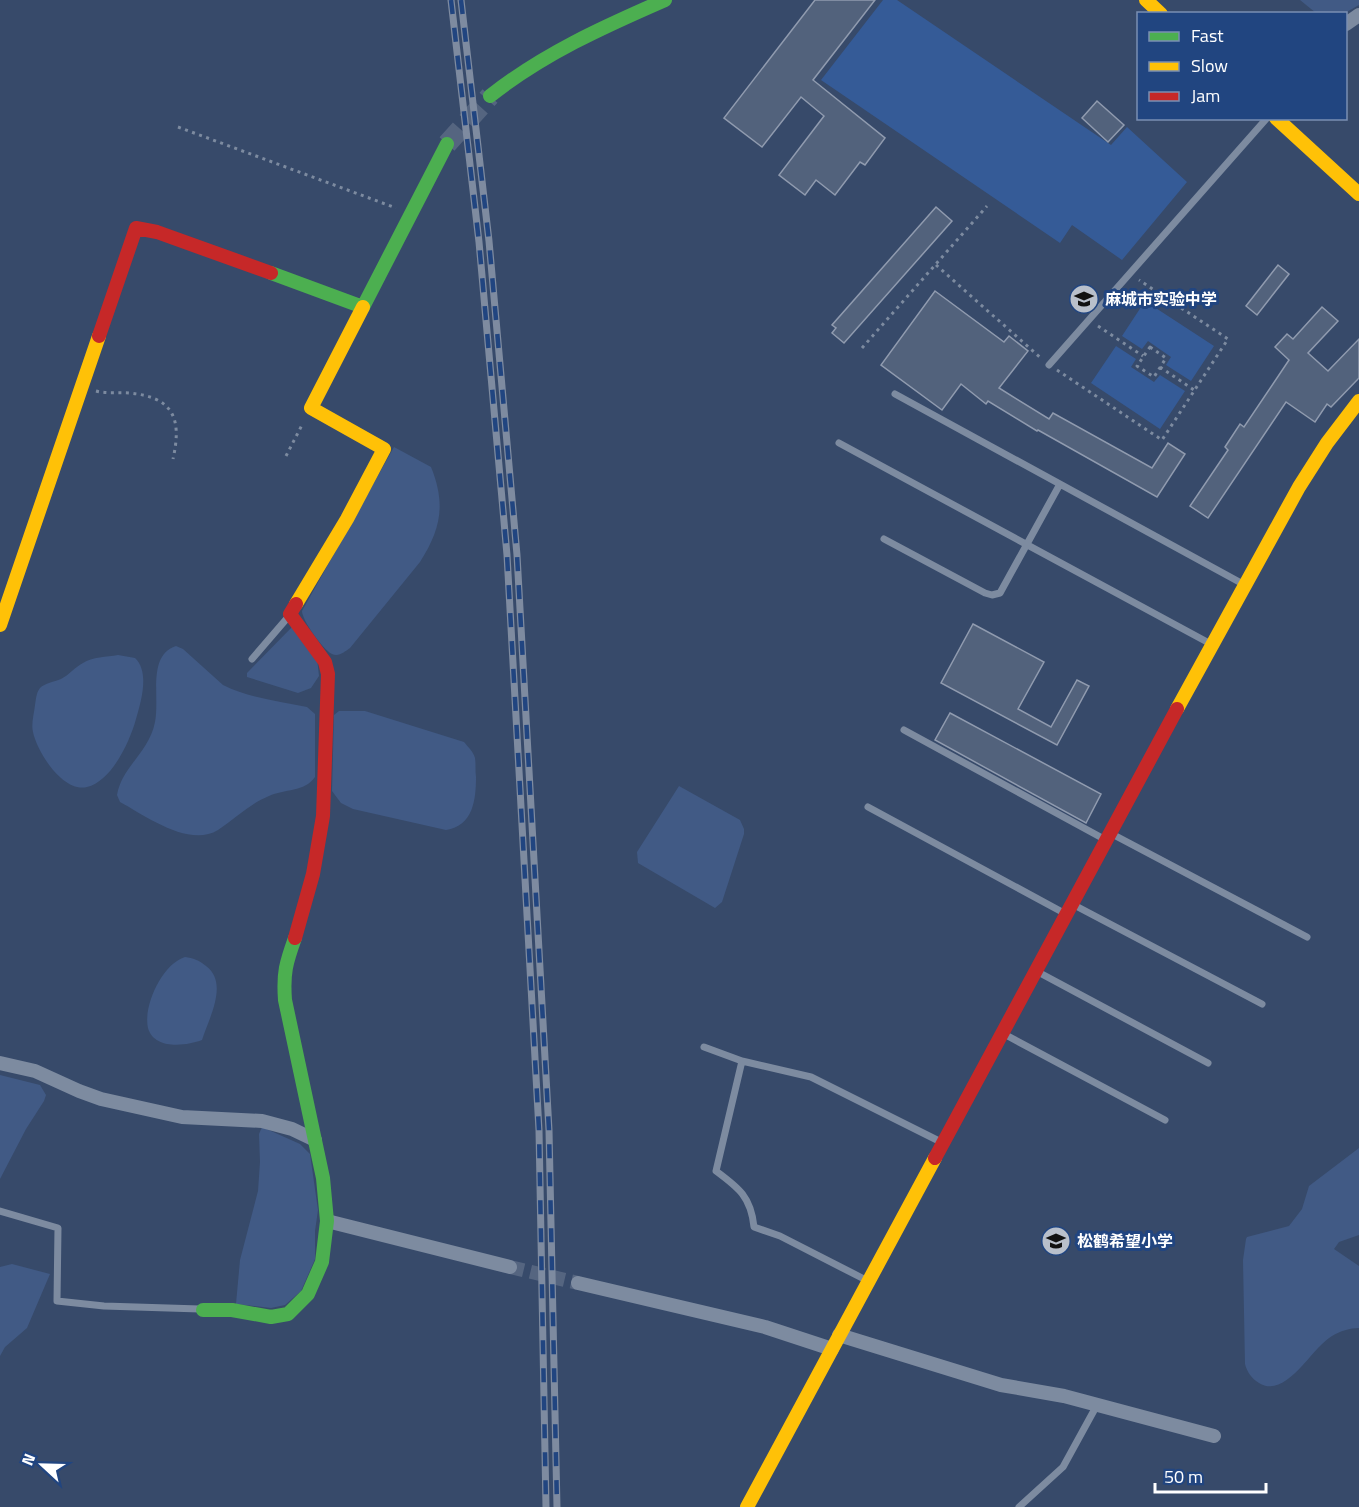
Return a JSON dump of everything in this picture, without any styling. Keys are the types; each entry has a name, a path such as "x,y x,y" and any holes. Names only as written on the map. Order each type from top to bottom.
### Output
{"main road":[{"path":"490,96 510,79 553,51 665,0"},
{"path":"1146,0 1159,12"},
{"path":"1278,120 1359,194"},
{"path":"203,1310 232,1310 271,1317 288,1314 308,1294 322,1262 327,1221 323,1178 285,1000 283,978 313,874 324,816 325,716 328,674 326,662 290,614 347,519 384,449 311,408 447,144"},
{"path":"0,625 136,228 157,232 363,307"},
{"path":"747,1507 1244,584 1313,464 1359,401"}],"street":[{"path":"0,1063 35,1071 101,1099 182,1117 262,1121 292,1129 315,1140"},
{"path":"327,1221 510,1267"},
{"path":"578,1282 765,1327 832,1349"},
{"path":"840,1335 1001,1385 1064,1396 1214,1436"}],"lane":[{"path":"1049,365 1265,120"},
{"path":"895,394 1244,584"},
{"path":"839,442 1211,644"},
{"path":"884,539 992,595 1000,593 1060,484"},
{"path":"252,659 290,614"},
{"path":"904,730 1307,937"},
{"path":"868,807 1262,1004"},
{"path":"1036,971 1208,1064"},
{"path":"1002,1033 1165,1120"},
{"path":"704,1047 742,1061 811,1077 943,1143"},
{"path":"742,1061 716,1171 736,1186 747,1198 754,1227 780,1236 868,1281"},
{"path":"0,1210 58,1228 57,1301 104,1306 203,1310"},
{"path":"1019,1507 1063,1467 1097,1405"}],"path":[{"path":"178,127 410,213"},
{"path":"862,348 987,206"},
{"path":"936,265 1049,365 1161,440 1228,339 1130,274"},
{"path":"1089,320 1143,356"},
{"path":"1150,347 1166,358 1160,367 1154,377 1137,366 1150,347"},
{"path":"1160,367 1194,390"},
{"path":"82,386 105,393 140,395 164,404 174,417 177,428 173,459"},
{"path":"286,456 311,408"}],"shaded area":[{"path":"883,0 897,0 1111,145 1127,127 1187,182 1122,260 1072,225 1060,243 821,80"},
{"path":"1300,0 1359,0 1359,5 1347,12 1315,12"},
{"path":"1145,301 1214,346 1191,381 1166,365 1171,357 1148,341 1142,349 1122,336"},
{"path":"1116,346 1136,359 1131,367 1154,382 1160,375 1185,391 1160,429 1091,383"},
{"path":"394,447 431,467 439,493 437,527 420,562 350,648 335,655 328,651 309,628 302,611"},
{"path":"293,626 317,658 319,676 311,688 298,693 247,677 247,673"},
{"path":"176,646 183,649 223,685 254,696 307,707 315,714 315,777 311,782 300,788 262,799 218,830 207,835 181,833 155,822 120,802 117,795 124,776 152,733 156,712 156,678 161,658"},
{"path":"118,655 135,658 142,671 143,687 140,704 129,738 119,759 104,777 87,787 69,784 52,769 35,740 32,726 37,694 42,686 61,679 87,661"},
{"path":"339,711 365,711 464,742 475,758 476,777 474,803 467,818 455,828 446,830 353,809 341,803 332,791 334,715"},
{"path":"679,786 740,820 744,829 722,902 715,908 638,863 637,852"},
{"path":"185,957 201,962 213,973 217,991 215,1001 202,1040 179,1045 164,1043 151,1035 148,1028 148,1009 162,977 177,961"},
{"path":"0,1075 40,1085 46,1095 0,1179"},
{"path":"262,1127 300,1144 310,1154 318,1210 315,1259 301,1291 285,1305 271,1308 236,1304 240,1260 258,1191 259,1134"},
{"path":"1359,1148 1359,1235 1339,1242 1334,1249 1359,1266 1359,1328 1345,1330 1332,1336 1298,1370 1279,1384 1269,1386 1259,1383 1250,1375 1245,1364 1243,1260 1246,1239 1289,1226 1302,1209 1309,1186"},
{"path":"12,1264 50,1274 27,1328 5,1347 0,1356 0,1267"}],"building":[{"path":"815,0 875,0 813,80 885,138 865,165 860,162 835,195 816,180 805,195 779,175 824,116 801,97 762,147 724,118"},
{"path":"1097,101 1124,125 1108,142 1082,118"},
{"path":"936,207 952,221 844,343 832,333 836,328 832,325"},
{"path":"1278,265 1289,274 1257,315 1246,306"},
{"path":"935,291 1004,342 1009,336 1028,351 999,388 1049,419 1053,413 1152,468 1168,443 1185,454 1157,497 1037,431 988,401 986,404 961,384 942,410 881,365"},
{"path":"1322,307 1338,321 1308,353 1328,371 1359,339 1359,378 1331,407 1327,404 1315,422 1286,402 1208,518 1190,506 1228,450 1225,447 1240,424 1244,427 1289,360 1275,347 1287,334 1293,339"},
{"path":"973,624 1044,662 1018,709 1051,727 1077,680 1089,686 1057,745 941,683"},
{"path":"950,713 1101,794 1086,823 935,740"}],"tunnel":[{"path":"447,144 490,96"},
{"path":"510,1267 578,1283"}],"railway":[{"path":"451,0 479,242 507,555 539,1130 546,1507"},
{"path":"461,0 489,241 517,555 549,1130 557,1507"}],"traffic: fast":[{"path":"490,96 552,54 665,0"},
{"path":"271,273 363,307 447,144"},
{"path":"203,1310 232,1310 271,1317 288,1314 308,1294 322,1262 327,1221 323,1178 285,1000 286,968 295,938"}],"traffic: slow":[{"path":"1146,0 1159,12"},
{"path":"1278,120 1359,194"},
{"path":"296,604 347,519 384,449 311,408 363,307"},
{"path":"0,625 99,336"},
{"path":"1177,709 1299,487 1327,443 1359,401"},
{"path":"747,1507 935,1158"}],"traffic: jam":[{"path":"99,336 136,228 157,232 271,273"},
{"path":"295,938 313,874 323,816 328,674 325,662 290,614 296,604"},
{"path":"935,1158 1177,709"}],"place":[{"name":"麻城市实验中学","path":"1084,299"},
{"name":"松鹤希望小学","path":"1056,1241"}]}
